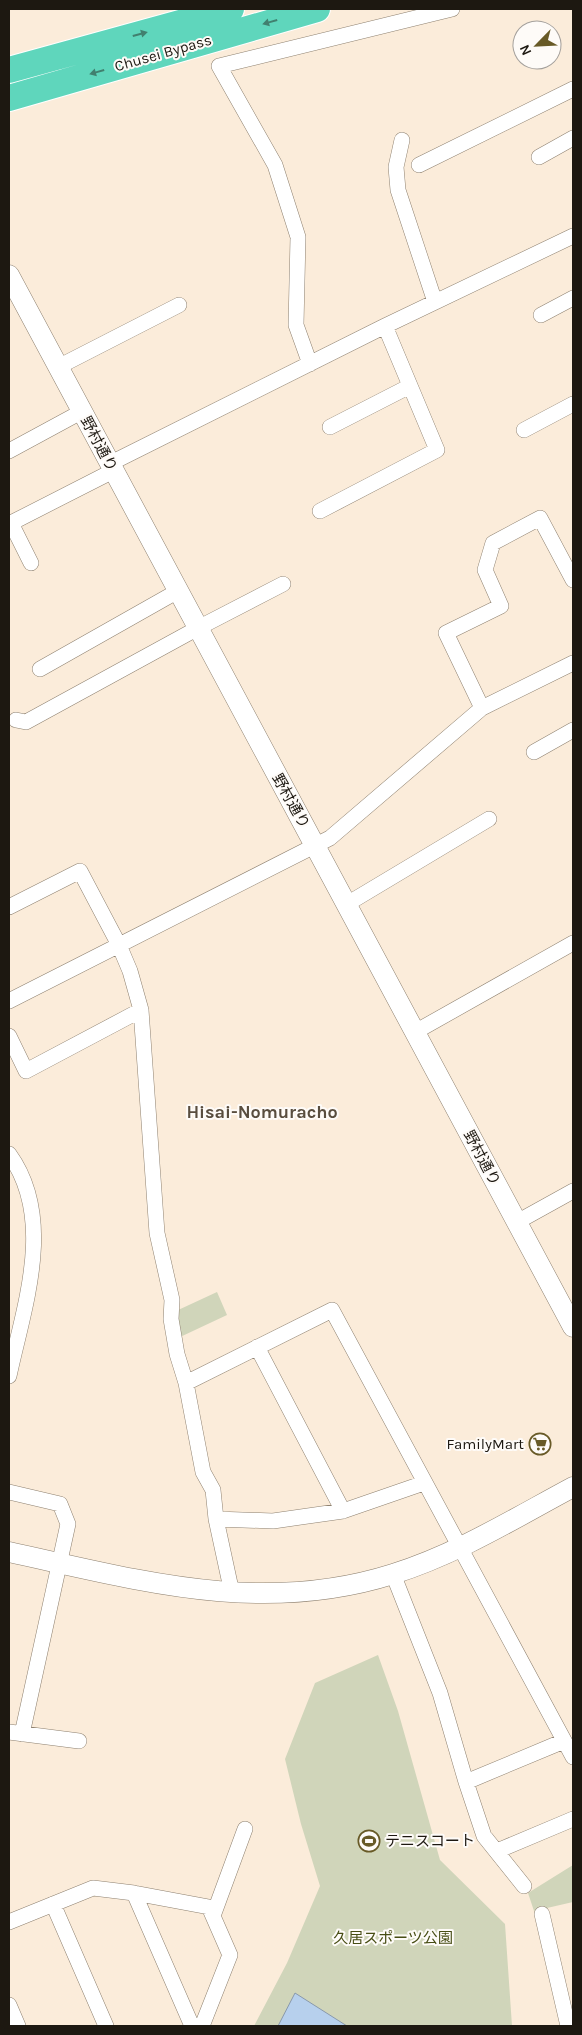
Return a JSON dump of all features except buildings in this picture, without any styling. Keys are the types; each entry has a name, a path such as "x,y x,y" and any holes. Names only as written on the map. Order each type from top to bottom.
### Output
{"highway":[{"name":"Chusei Bypass","path":"9,70 231,9"},
{"name":"Chusei Bypass","path":"9,98 317,9"}],"street":[{"path":"310,364 296,325 298,237 275,165 219,66 452,9"},
{"path":"419,165 573,89"},
{"path":"539,157 573,138"},
{"path":"402,140 396,167 398,190 435,302"},
{"path":"31,563 11,523 111,468 310,364 573,236"},
{"name":"野村通り","path":"9,275 573,1327"},
{"path":"541,315 573,298"},
{"path":"58,367 179,305"},
{"path":"320,511 437,450 385,326"},
{"path":"330,427 410,386"},
{"path":"524,430 573,404"},
{"path":"9,451 81,412"},
{"path":"482,708 446,633 501,606 485,570 493,542 540,518 573,580"},
{"path":"11,718 26,722 283,584"},
{"path":"40,669 178,591"},
{"path":"9,1001 330,838 482,708 573,663"},
{"path":"534,752 573,730"},
{"path":"347,904 489,819"},
{"path":"9,907 80,871 119,945 130,971 141,1010 157,1233 172,1300 171,1319 177,1354 186,1383 203,1472 213,1490 216,1519 232,1593"},
{"path":"130,971 134,938"},
{"path":"415,1032 573,943"},
{"path":"9,1036 26,1071 141,1010"},
{"path":"9,1154 18,1168 29,1199 34,1236 32,1266 9,1376"},
{"path":"517,1222 573,1191"},
{"path":"186,1383 332,1310 573,1757"},
{"path":"257,1347 343,1511"},
{"path":"216,1519 273,1522 343,1511 424,1483"},
{"path":"9,1552 150,1582 232,1593 308,1592 344,1586 393,1574 460,1547 573,1487"},
{"path":"9,1492 60,1504 68,1524 60,1563 15,1733 79,1742"},
{"path":"393,1574 440,1693 484,1836 524,1886"},
{"path":"466,1782 564,1741"},
{"path":"497,1851 573,1818"},
{"path":"213,1916 245,1828"},
{"path":"9,1922 93,1888 134,1893 209,1907 230,1956 202,2026"},
{"path":"134,1893 192,2026"},
{"path":"53,1904 106,2026"},
{"path":"542,1914 568,2026 573,2024"},
{"path":"9,2005 18,2026"}],"green space":[{"path":"217,1292 227,1315 178,1338 176,1311"},
{"name":"久居スポーツ公園","path":"378,1655 398,1711 440,1860 505,1924 512,2026 254,2026 287,1963 320,1886 301,1824 285,1759 315,1683"},
{"path":"573,1865 573,1902 534,1911 528,1893"}],"water":[{"path":"295,1993 347,2026 278,2026"}],"place":[{"name":"FamilyMart","path":"540,1444"},
{"name":"テニスコート","path":"369,1841"}],"district":[{"name":"Hisai-Nomuracho","path":"262,1112"}]}
